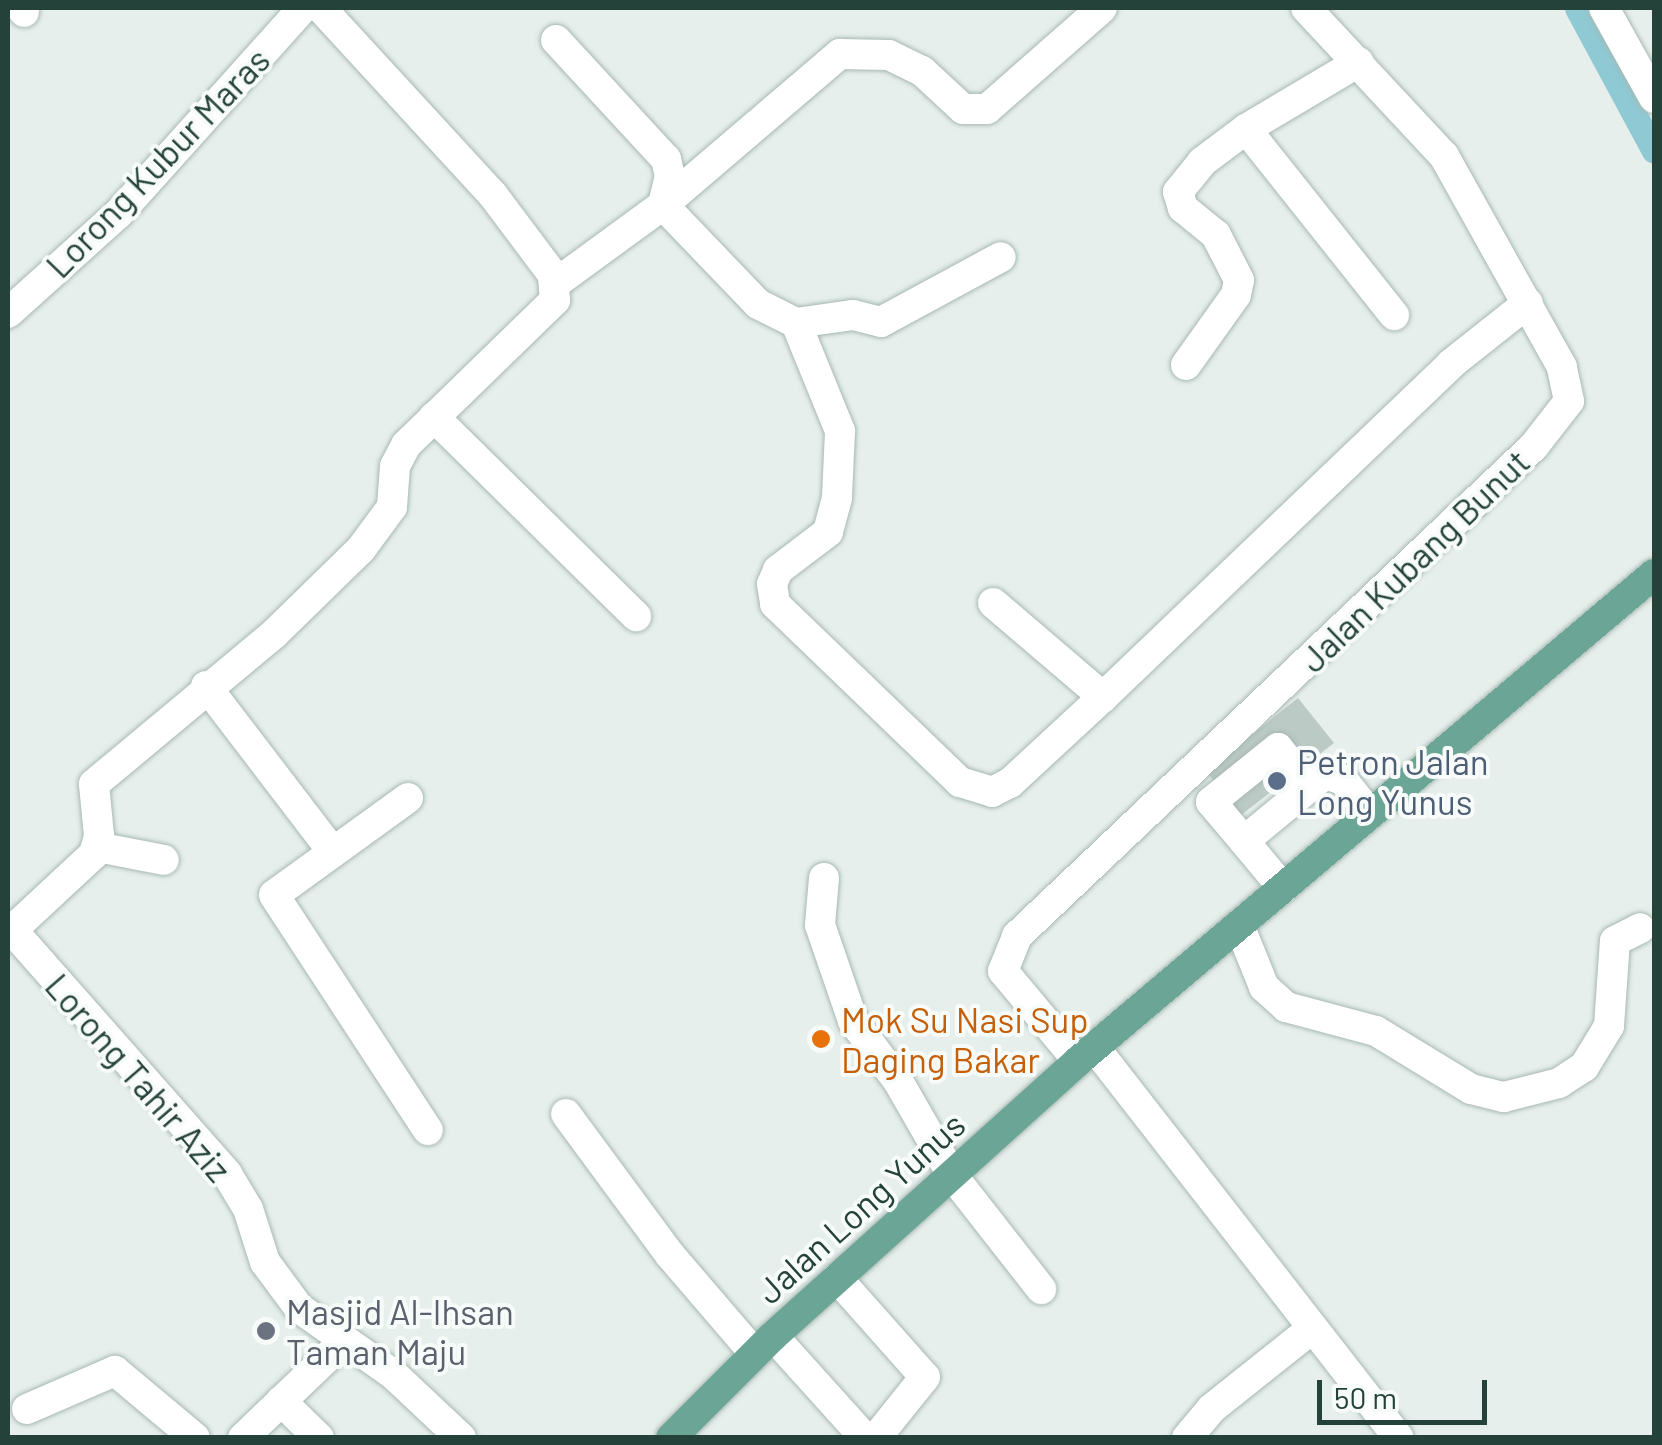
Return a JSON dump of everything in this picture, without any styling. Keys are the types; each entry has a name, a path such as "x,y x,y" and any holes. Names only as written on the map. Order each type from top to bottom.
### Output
{"main road":[{"name":"Jalan Long Yunus","path":"671,1438 764,1345 1086,1054 1654,574"}],"street":[{"name":"Lorong Kubur Maras","path":"12,299 118,214 303,8"},
{"path":"322,8 493,196 556,283"},
{"path":"98,847 91,789 206,686 273,634 360,550 392,507 395,466 434,418 550,307 556,283 663,205 840,54 889,55 922,72 964,109 986,109 1102,8"},
{"name":"Jalan Kubang Bunut","path":"1306,8 1444,156 1528,303 1569,388 1556,422 1012,945 1003,971 1012,989 1086,1054 1399,1438"},
{"path":"1604,8 1654,98"},
{"path":"556,40 666,160 670,176 663,205"},
{"path":"1186,365 1236,295 1238,280 1216,235 1183,208 1178,192 1202,162 1246,129 1360,62"},
{"path":"1246,129 1394,315"},
{"path":"663,205 758,304 796,323 854,315 881,322 1001,257"},
{"path":"796,323 840,431 837,498 828,532 778,570 772,584 775,604 960,782 978,790 1010,783 1451,364 1528,303"},
{"path":"434,418 636,616"},
{"path":"994,603 1103,697"},
{"path":"206,686 333,852"},
{"path":"1283,888 1210,802 1278,748 1309,787"},
{"path":"1244,840 1309,787 1334,774 1370,814"},
{"path":"408,798 274,895 428,1130"},
{"path":"98,847 164,860"},
{"path":"10,932 98,847"},
{"path":"824,878 820,925 853,1021 898,1081 952,1175 1041,1289"},
{"path":"1238,925 1264,987 1286,1006 1376,1031 1470,1089 1504,1097 1559,1083 1584,1067 1609,1026 1614,941 1640,928"},
{"name":"Lorong Tahir Aziz","path":"10,932 227,1174 248,1209 265,1262 299,1308 394,1375 461,1438"},
{"path":"566,1114 670,1255 864,1438"},
{"path":"837,1278 925,1377 876,1438"},
{"path":"1187,1438 1211,1410 1313,1328"},
{"path":"243,1438 344,1341"},
{"path":"27,1409 114,1370 195,1438"},
{"path":"281,1401 319,1438"}],"building":[{"path":"1298,698 1334,743 1241,815 1206,771"}],"waterway":[{"path":"1577,8 1654,151"}],"place":[{"name":"Petron Jalan Long Yunus","path":"1277,781"},
{"name":"Mok Su Nasi Sup Daging Bakar","path":"821,1039"},
{"name":"Masjid Al-Ihsan Taman Maju","path":"266,1331"}]}
